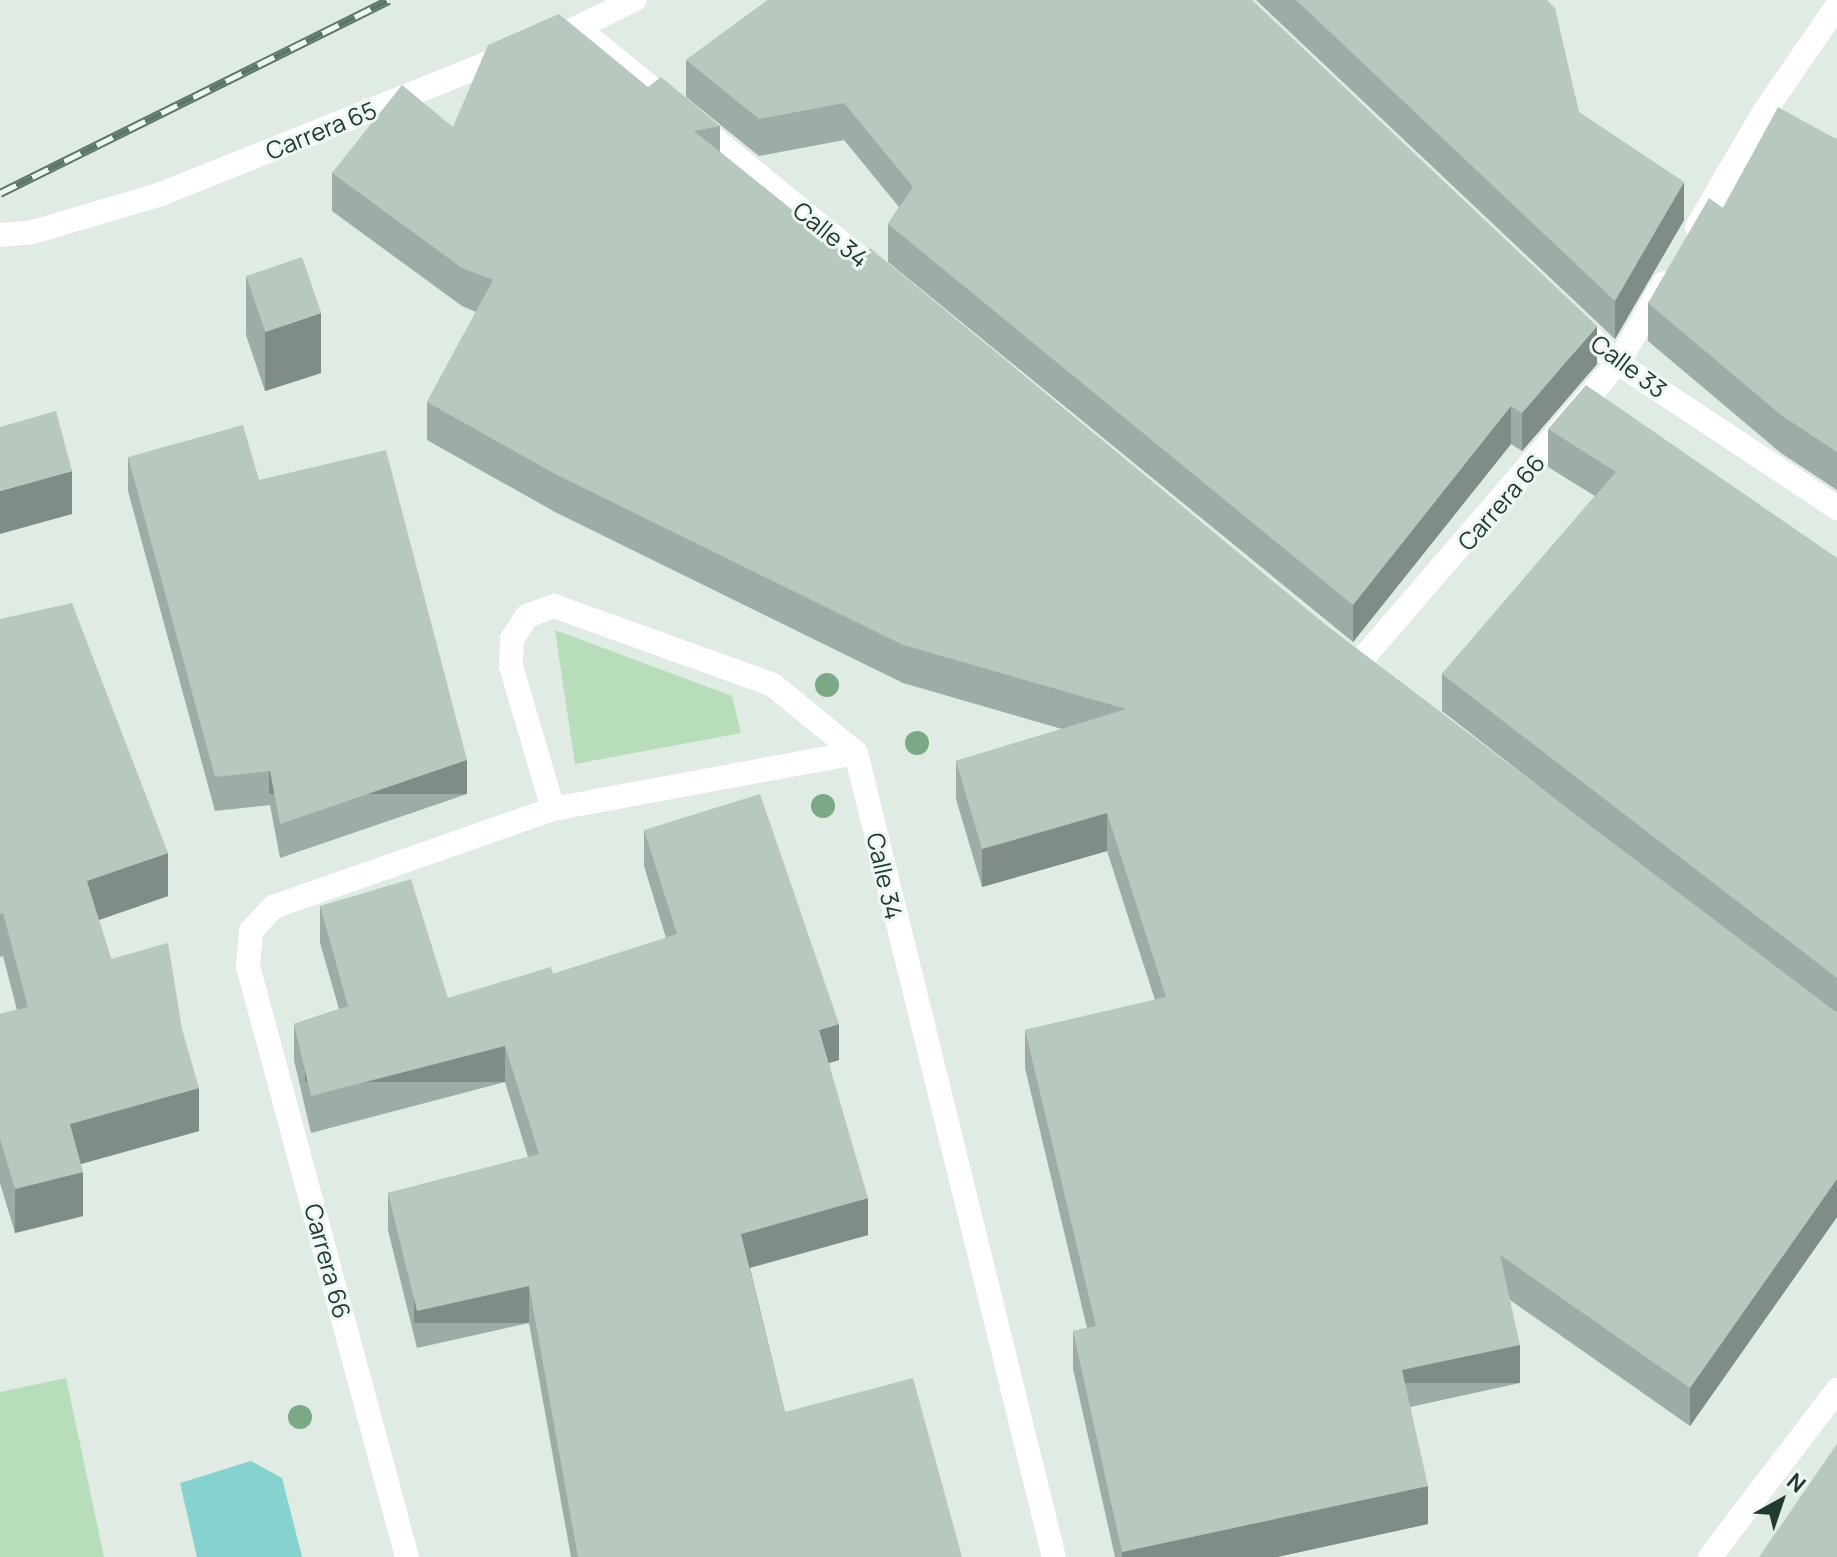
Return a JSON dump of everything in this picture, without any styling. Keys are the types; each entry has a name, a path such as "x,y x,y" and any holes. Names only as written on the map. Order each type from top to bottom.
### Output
{"street":[{"name":"Carrera 65","path":"0,235 33,232 161,194 578,28 634,0"},
{"name":"Carrera 66","path":"1357,665 1618,363 1764,112 1837,6"},
{"name":"Calle 34","path":"578,28 900,291"},
{"path":"1764,112 1789,124"},
{"name":"Calle 33","path":"1561,310 1618,363 1837,508"},
{"path":"554,606 773,685 856,753 553,809 511,666 512,639 527,616 554,606"},
{"path":"1333,644 1383,684"},
{"name":"Calle 34","path":"856,753 1054,1557"},
{"name":"Carrera 66","path":"407,1557 248,966 251,931 273,907 553,809"},
{"path":"1710,1557 1837,1390"}],"green space":[{"path":"555,630 732,696 741,733 575,764"},
{"path":"66,1378 104,1557 0,1557 0,1392"}],"water":[{"path":"251,1461 282,1478 302,1557 197,1557 180,1483"}],"building":[{"path":"768,0 1252,0 1597,326 1522,413 1511,406 1353,605 888,224 913,187 844,103 759,119 686,60"},
{"path":"1296,0 1547,0 1555,8 1579,112 1684,182 1615,301"},
{"path":"559,14 648,87 661,77 720,126 694,131 859,264 870,248 1332,630 1837,1011 1837,1179 1690,1388 1500,1255 1520,1345 1402,1370 1428,1486 1122,1552 1073,1331 1096,1326 1025,1030 1166,997 1107,813 982,849 956,761 1126,709 903,645 555,474 427,402 493,280 462,268 332,173 402,85 453,127 488,45"},
{"path":"1778,107 1837,137 1837,452 1781,415 1648,303 1709,198 1723,208"},
{"path":"302,257 321,313 265,332 246,276"},
{"path":"1586,385 1837,558 1837,978 1442,674 1616,472 1548,429"},
{"path":"56,411 72,471 0,491 0,427"},
{"path":"243,425 259,480 386,450 467,760 280,824 270,771 215,777 128,457"},
{"path":"72,603 168,853 87,881 111,959 168,943 182,1029 199,1088 70,1124 83,1172 15,1189 0,1139 0,1014 28,1007 3,913 0,914 0,619"},
{"path":"760,794 839,1024 819,1030 868,1198 741,1234 785,1412 913,1378 962,1557 578,1557 529,1286 417,1311 388,1193 539,1154 505,1046 311,1096 294,1024 348,1006 320,906 411,879 448,998 551,967 553,974 677,934 644,830"},
{"path":"1837,1444 1837,1557 1759,1557"}],"railway":[{"path":"0,193 389,0"}]}
